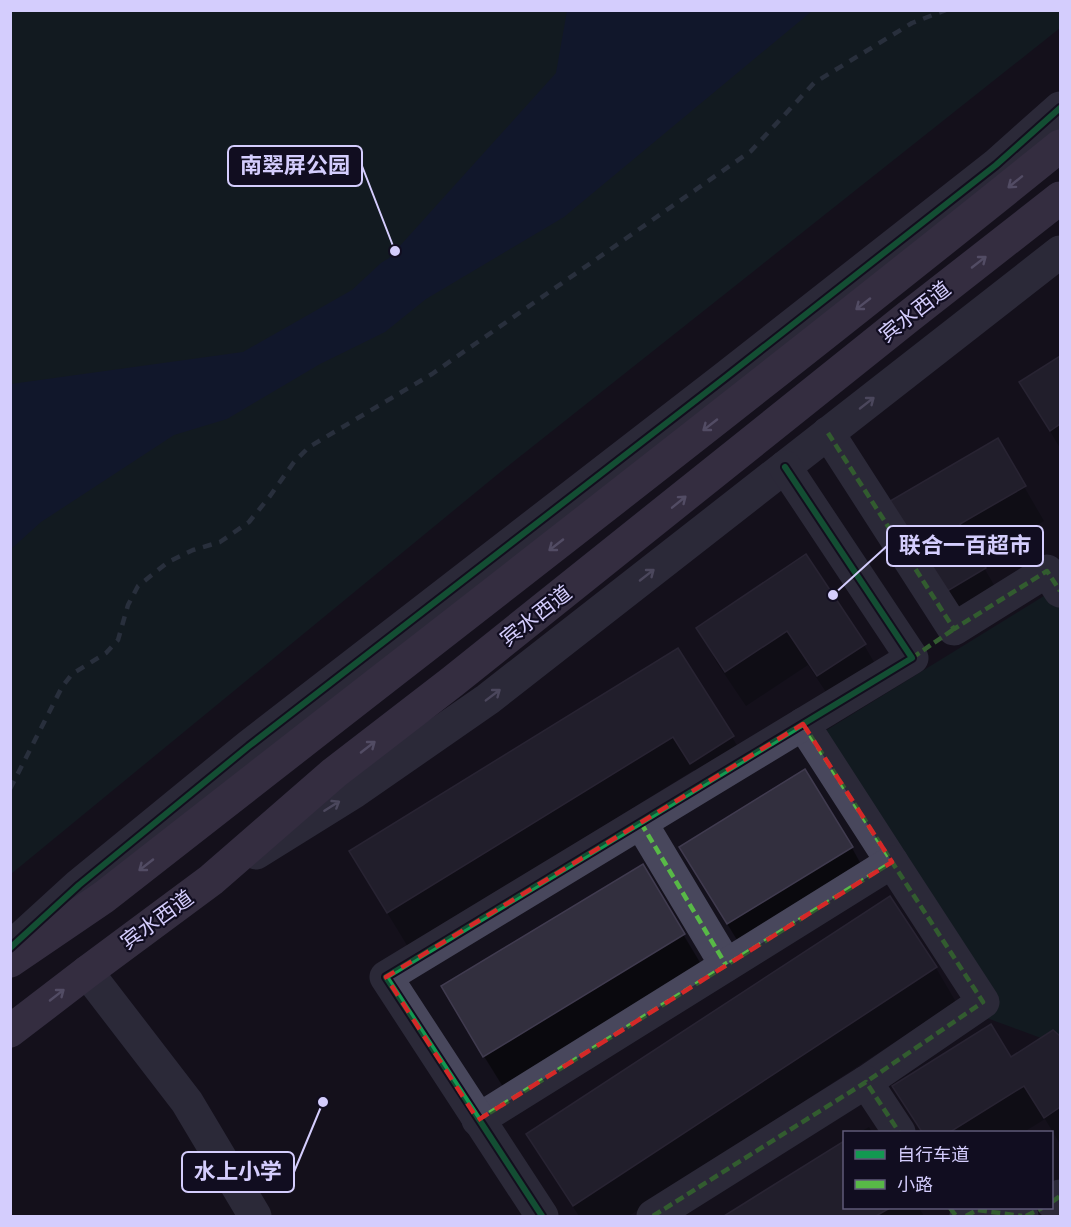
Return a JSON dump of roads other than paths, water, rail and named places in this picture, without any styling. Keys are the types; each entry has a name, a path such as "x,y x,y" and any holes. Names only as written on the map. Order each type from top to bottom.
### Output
{"main road":[{"name":"宾水西道","path":"10,961 104,897 674,453 1060,146"},
{"name":"宾水西道","path":"10,1031 211,880 334,773 452,682 1060,198"}],"street":[{"path":"10,948 79,885 249,746 987,173 1060,108"},
{"path":"211,880 354,792 488,699 1060,252"},
{"path":"828,433 954,629"},
{"path":"785,467 912,658"},
{"path":"542,1216 386,977 912,658 1047,571 1060,591"},
{"path":"653,1216 866,1082 983,1002 803,724"},
{"path":"641,823 726,965"},
{"path":"478,1120 892,862"},
{"path":"87,972 187,1102 255,1216"},
{"path":"866,1082 899,1131"},
{"path":"1026,1216 1040,1209"},
{"path":"966,1216 977,1210 1022,1216"}],"water":[{"path":"567,11 812,11 564,217 426,299 385,332 320,364 227,419 174,435 41,522 11,549 11,384 243,352 352,290 389,258 556,73"}],"railway":[{"path":"10,789 62,687 72,674 106,653 118,640 128,605 138,586 168,562 193,550 220,542 249,522 294,462 309,447 432,374 751,151 814,83 912,23 946,10"}],"place":[{"name":"南翠屏公园","path":"395,251"},
{"name":"联合一百超市","path":"833,595"},
{"name":"水上小学","path":"323,1102"}]}
